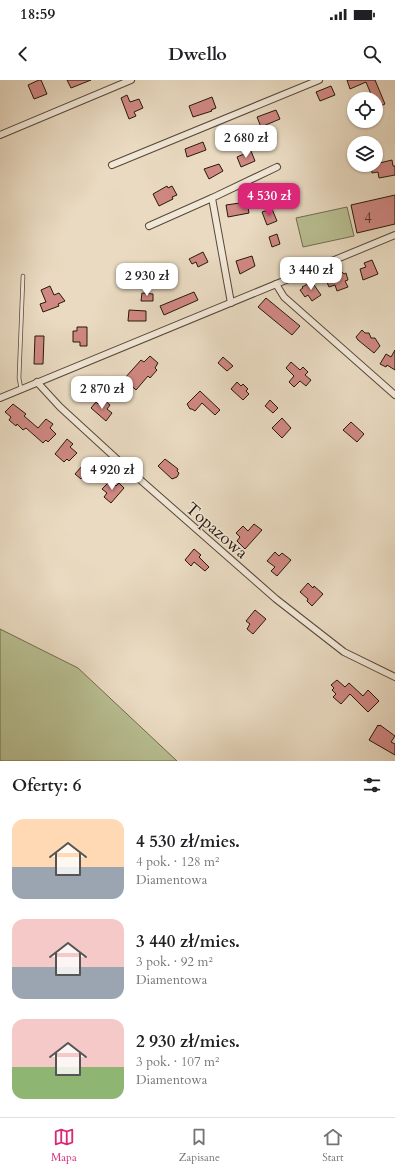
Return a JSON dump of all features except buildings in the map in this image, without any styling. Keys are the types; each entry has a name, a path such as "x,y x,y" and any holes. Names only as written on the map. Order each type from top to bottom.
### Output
{"street":[{"path":"0,135 131,80"},
{"path":"112,165 319,80"},
{"path":"149,226 277,167"},
{"path":"212,198 231,303"},
{"path":"0,398 395,236"},
{"path":"276,284 284,297 395,395"},
{"name":"Topazowa","path":"37,382 60,407 120,462 276,599 344,652 395,677"}],"lane":[{"path":"21,390 19,378 23,276"}],"green space":[{"path":"347,207 354,236 303,247 296,218"},
{"path":"0,629 78,668 177,761 0,761"}]}
